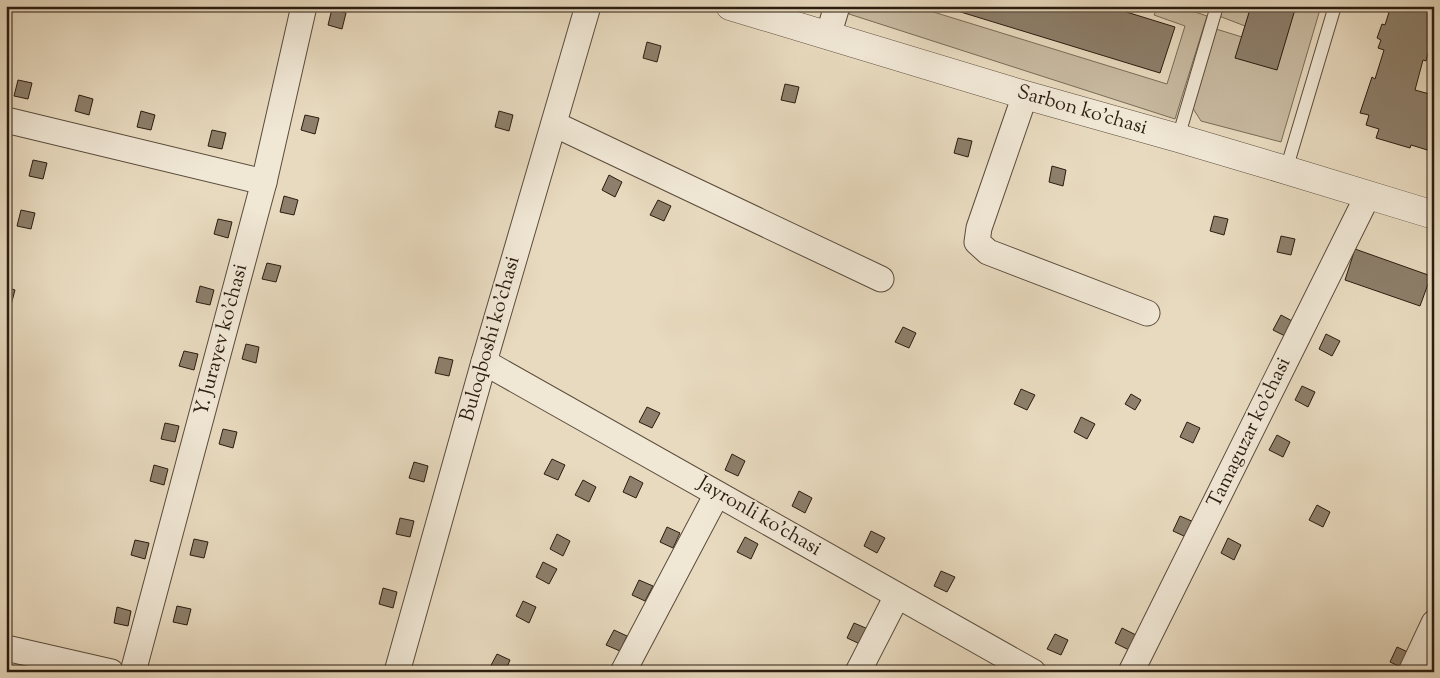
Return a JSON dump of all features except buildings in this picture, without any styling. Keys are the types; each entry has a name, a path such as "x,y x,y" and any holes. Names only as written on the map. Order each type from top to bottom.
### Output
{"street":[{"name":"Y. Jurayev ko'chasi","path":"133,672 264,182 304,6"},
{"name":"Buloqboshi ko'chasi","path":"397,672 484,362 588,6"},
{"name":"Sarbon ko'chasi","path":"730,6 1434,215"},
{"path":"828,36 838,6"},
{"path":"1026,95 980,228 977,242 988,252 1147,313"},
{"path":"7,121 264,182"},
{"path":"554,124 881,278"},
{"name":"Tamaguzar ko'chasi","path":"1131,672 1368,195"},
{"name":"Jayronli ko'chasi","path":"484,362 1034,672"},
{"path":"623,672 717,494"},
{"path":"858,672 897,596"},
{"path":"1411,672 1434,623"},
{"path":"6,648 111,672"}],"lane":[{"path":"1178,138 1217,6"},
{"path":"1286,170 1335,6"}],"shaded area":[{"path":"851,6 914,6 1167,84 1185,26 1154,15 1158,6 1178,6 1207,16 1175,119 849,14"},
{"path":"1223,6 1321,6 1281,142 1201,121 1192,107 1216,29 1242,37 1245,26 1219,16"}]}
